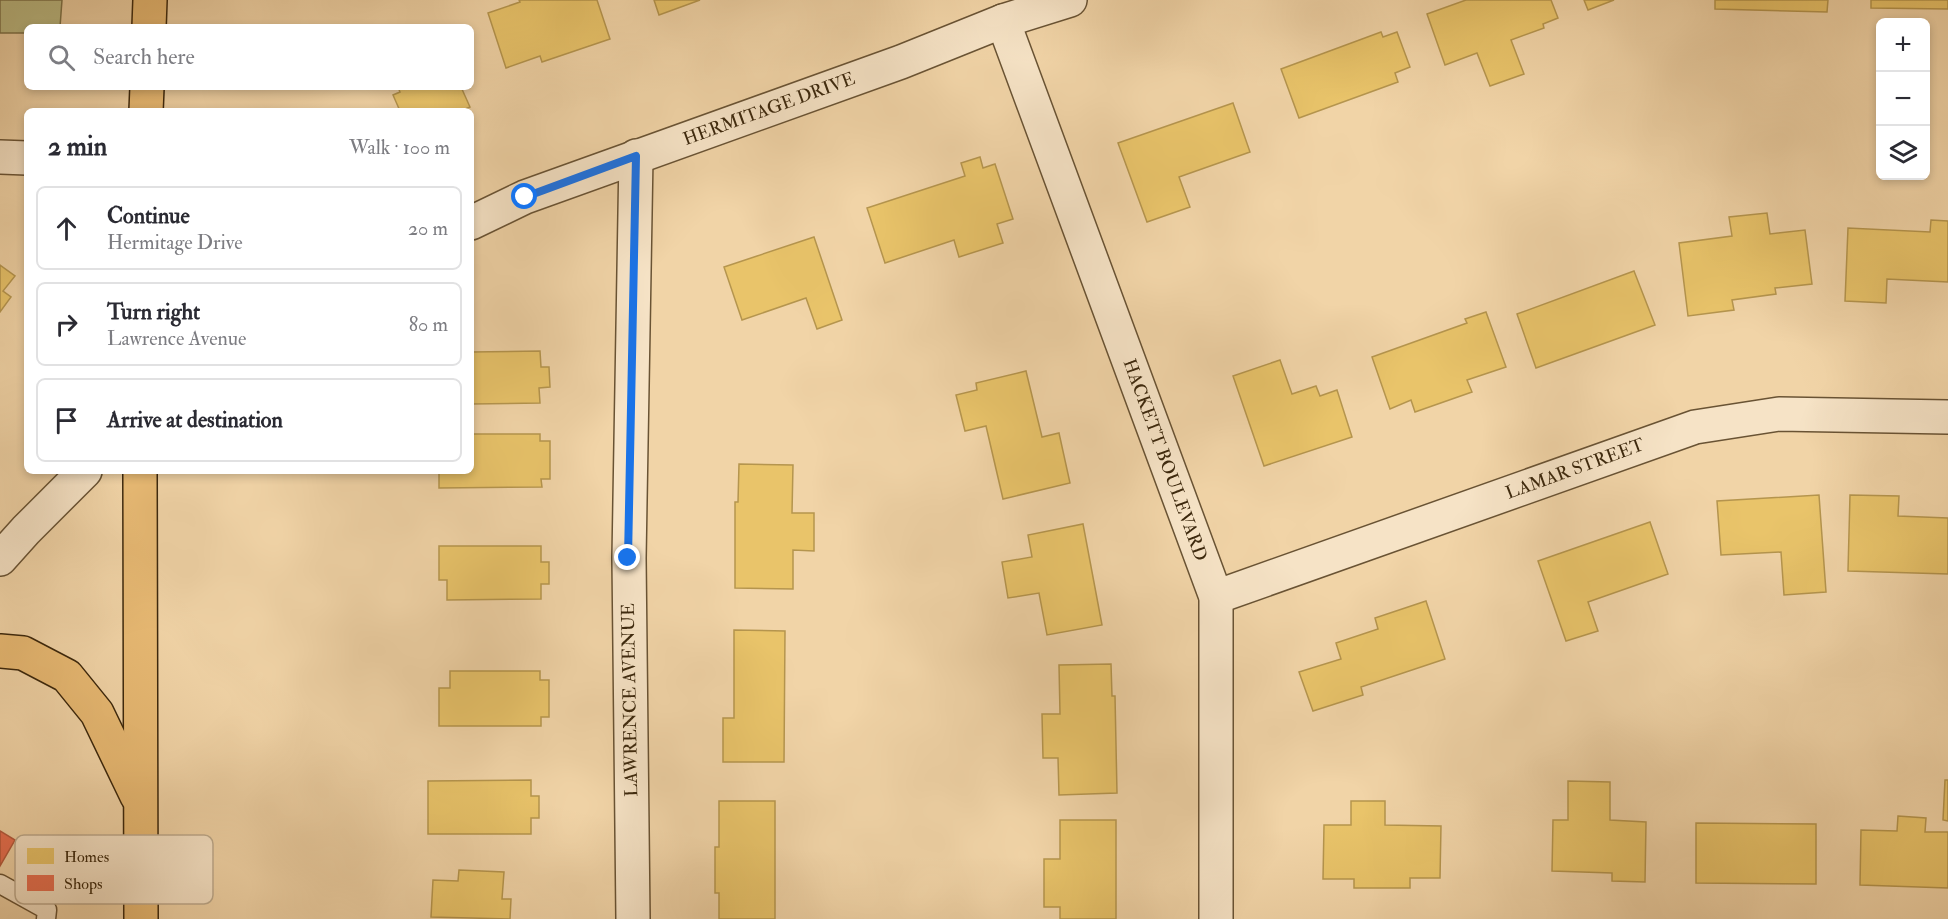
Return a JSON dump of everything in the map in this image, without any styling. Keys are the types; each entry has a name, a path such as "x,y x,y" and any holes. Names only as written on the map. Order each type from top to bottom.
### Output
{"main road":[{"path":"149,24 150,0"},
{"path":"146,108 147,90"},
{"path":"140,474 141,835"},
{"path":"0,651 23,653 67,676 97,712 141,803"}],"street":[{"name":"HERMITAGE DRIVE","path":"474,222 525,197 901,62 1003,21 1070,0"},
{"name":"HACKETT BOULEVARD","path":"1003,21 1216,597 1216,919"},
{"name":"LAWRENCE AVENUE","path":"633,919 628,558 636,156"},
{"path":"0,157 24,158"},
{"name":"LAMAR STREET","path":"1216,597 1695,427 1779,414 1948,417"},
{"path":"0,559 82,474"}],"lane":[{"path":"0,884 15,892"},
{"path":"36,904 47,910 46,919"}],"green space":[{"path":"0,0 62,0 60,24 24,24 24,33 0,33"}],"building: Homes":[{"path":"519,0 597,0 610,39 542,62 540,56 506,68 488,13 520,2"},
{"path":"654,0 700,0 659,15"},
{"path":"1466,0 1551,0 1558,18 1543,24 1544,28 1511,40 1524,74 1490,86 1477,53 1445,65 1427,14"},
{"path":"1584,0 1614,0 1588,10"},
{"path":"1715,0 1828,0 1827,12 1715,9"},
{"path":"1871,0 1948,0 1948,9 1871,8"},
{"path":"1381,32 1383,37 1397,32 1410,67 1395,73 1398,82 1299,118 1281,69"},
{"path":"399,90 462,90 470,107 399,108 393,95 400,92"},
{"path":"1233,103 1250,152 1179,177 1190,207 1147,222 1118,143"},
{"path":"980,157 983,168 995,164 1013,219 997,224 1003,243 959,257 954,240 885,263 867,208 965,176 961,163"},
{"path":"1767,213 1770,234 1805,230 1812,284 1775,288 1776,294 1732,300 1734,310 1688,316 1679,243 1732,236 1729,217"},
{"path":"1931,220 1948,221 1948,282 1887,279 1886,303 1845,301 1848,228 1930,232"},
{"path":"814,237 842,320 817,329 806,298 742,320 724,267"},
{"path":"0,265 15,276 3,291 11,297 0,312"},
{"path":"1634,271 1655,325 1536,368 1517,314"},
{"path":"1486,312 1506,367 1467,380 1472,392 1415,412 1411,400 1390,409 1372,357 1467,323 1465,319"},
{"path":"540,351 541,367 549,367 550,387 539,388 540,403 474,404 474,352"},
{"path":"1280,360 1292,394 1316,386 1320,396 1337,390 1352,437 1264,466 1233,376"},
{"path":"1026,371 1042,437 1059,433 1070,483 1003,499 986,426 965,431 956,395 977,390 976,383"},
{"path":"474,434 540,434 540,441 550,441 550,479 541,479 542,487 439,488 439,474 474,474"},
{"path":"739,464 793,465 792,513 814,513 814,551 793,550 793,589 735,588 735,502 738,502"},
{"path":"1819,495 1826,592 1784,595 1781,552 1721,555 1717,501"},
{"path":"1850,495 1899,496 1898,516 1948,518 1948,574 1848,571"},
{"path":"1650,522 1668,574 1588,602 1598,631 1566,641 1538,561"},
{"path":"1083,524 1102,625 1047,635 1039,593 1008,598 1002,562 1032,557 1028,535"},
{"path":"439,546 541,546 541,562 549,562 549,584 541,584 541,599 447,600 447,580 439,580"},
{"path":"1426,601 1445,659 1361,687 1363,695 1313,711 1299,672 1341,659 1336,643 1378,629 1375,618"},
{"path":"734,630 785,631 784,762 723,762 723,718 734,718"},
{"path":"1111,664 1112,696 1115,696 1117,793 1059,795 1058,758 1043,758 1042,714 1060,714 1059,665"},
{"path":"450,671 540,671 540,680 549,680 549,717 541,717 541,726 439,726 439,688 450,688"},
{"path":"531,780 531,796 539,796 539,818 531,818 531,834 428,834 428,781"},
{"path":"1945,780 1948,780 1948,821 1943,820"},
{"path":"1568,781 1610,782 1610,820 1646,822 1645,882 1612,881 1612,873 1552,871 1553,820 1568,820"},
{"path":"719,801 775,801 775,919 719,919 719,893 715,893 715,847 719,847"},
{"path":"1351,801 1385,801 1385,825 1441,826 1440,878 1410,878 1410,888 1354,888 1354,879 1323,879 1324,825 1351,825"},
{"path":"1898,816 1926,818 1925,832 1948,832 1948,888 1860,885 1861,830 1897,831"},
{"path":"1060,820 1116,820 1116,919 1060,919 1060,907 1044,907 1044,859 1060,859"},
{"path":"1696,823 1816,824 1816,884 1696,883"},
{"path":"459,870 504,872 502,899 511,899 510,919 431,917 433,880 458,881"}],"building: Shops":[{"path":"0,831 15,840 0,866"}],"route":[{"path":"525,197 636,156 628,558"}]}
